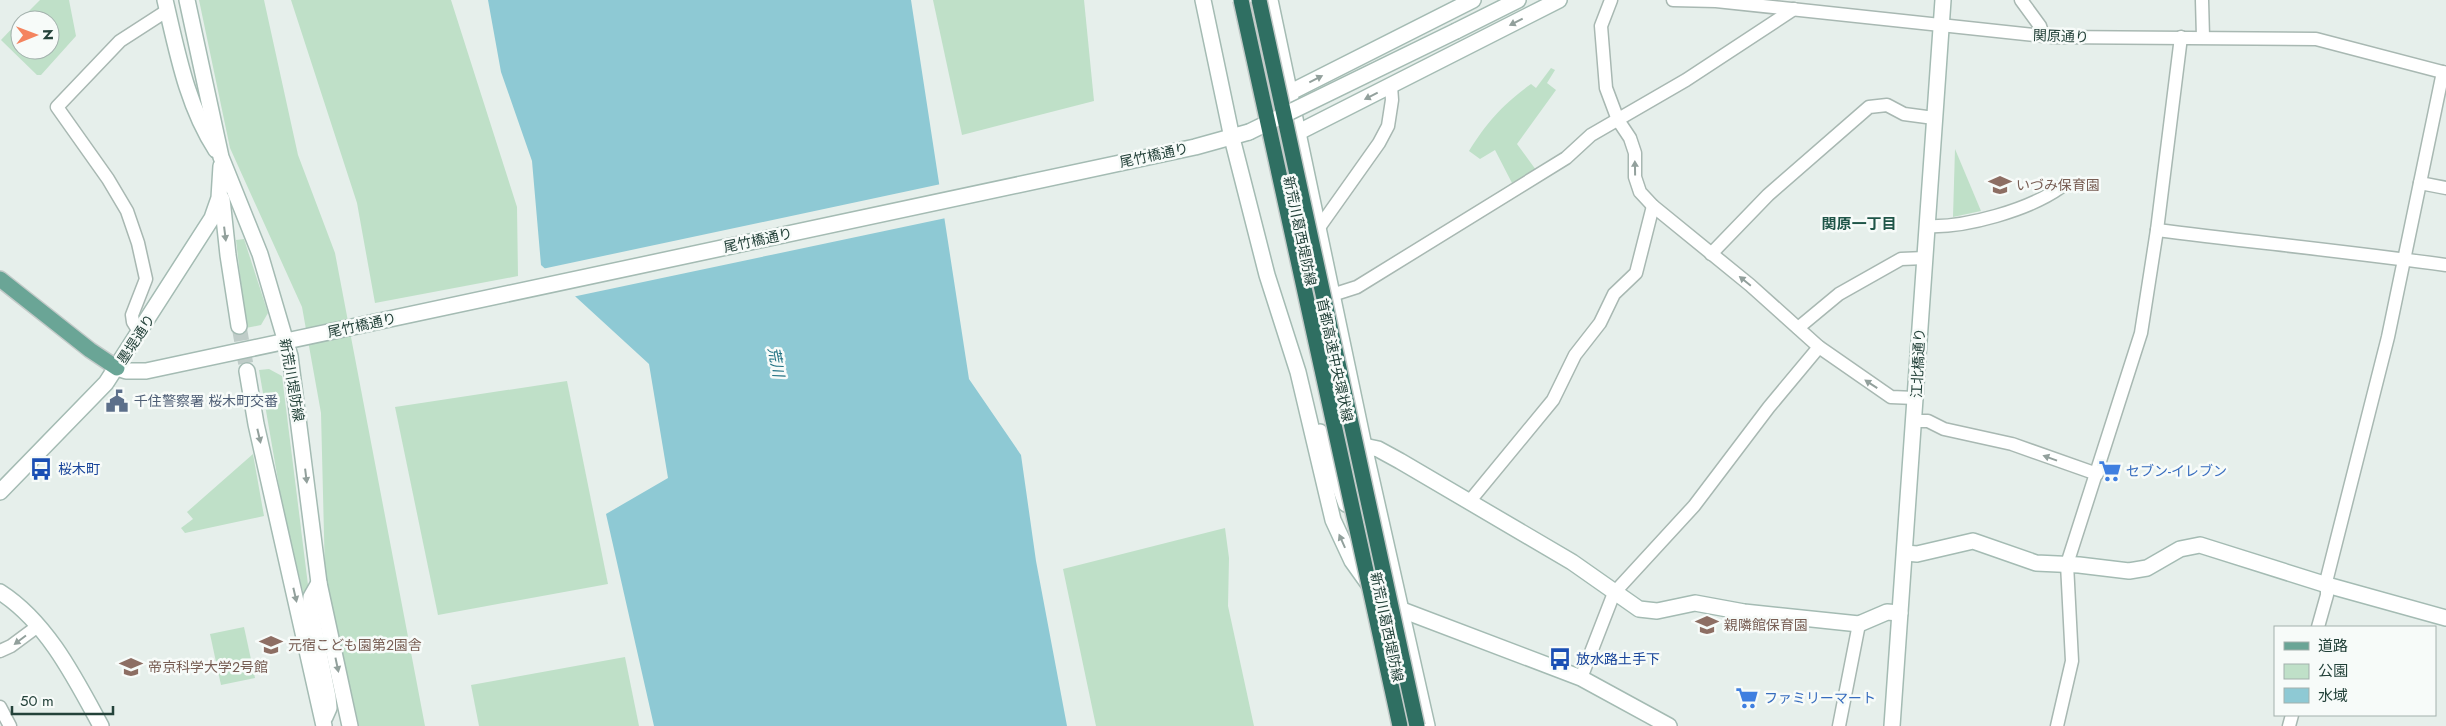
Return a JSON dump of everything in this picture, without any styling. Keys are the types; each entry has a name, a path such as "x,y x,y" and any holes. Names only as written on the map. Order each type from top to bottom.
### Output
{"highway":[{"name":"首都高速中央環状線","path":"1241,0 1400,726"},
{"name":"首都高速中央環状線","path":"1259,0 1418,726"}],"main road":[{"name":"新荒川堤防線","path":"187,0 221,157 260,254 294,375 319,583 350,726"},
{"path":"1203,0 1232,138 1267,275 1298,372 1333,520 1352,561 1367,582 1402,610 1581,678 1669,726"},
{"name":"新荒川葛西堤防線","path":"1251,0 1408,726"},
{"name":"新荒川葛西堤防線","path":"1270,0 1364,446 1427,726"},
{"path":"1272,101 1473,0"},
{"name":"尾竹橋通り","path":"0,279 90,350 118,368 126,371 146,371 1232,138 1249,132 1518,0"},
{"path":"1281,141 1559,0"},
{"name":"江北橋通り","path":"1892,726 1934,118 1944,0"},
{"name":"新荒川堤防線","path":"166,5 186,83 201,128 221,157"},
{"name":"墨堤通り","path":"0,492 95,395 118,368 212,218 221,185 221,157"},
{"path":"221,185 228,255 239,326"},
{"name":"新荒川堤防線","path":"247,371 256,424 323,724"},
{"path":"1364,446 1378,449 1572,562 1639,609 1658,611 1695,603 1744,612 1859,624 1887,612 1900,613"},
{"path":"1905,553 1917,554 1973,541 2036,563 2067,564 2129,571 2147,568 2180,549 2200,546 2327,585 2446,618"},
{"name":"新荒川堤防線","path":"319,583 311,597 310,608 328,697 329,708 323,724"},
{"path":"0,592 21,607 38,626 61,658 101,726"}],"street":[{"path":"1611,0 1601,26 1606,88 1618,120 1630,138 1635,153 1635,176 1640,192 1653,206 1750,285 1819,347 1891,397 1916,398"},
{"name":"関原通り","path":"1673,0 1802,6 1942,25 2043,36 2316,39 2445,72"},
{"path":"2021,0 2040,26 2043,36"},
{"path":"2202,0 2203,37"},
{"path":"140,333 133,322 132,315 146,279 138,243 127,211 108,178 57,107 120,41 166,5"},
{"path":"1332,295 1341,294 1365,282 1566,158 1591,135 1686,80 1802,6"},
{"path":"2057,726 2072,661 2067,564 2141,333 2157,230 2181,37"},
{"path":"2318,626 2327,595 2327,578 2388,337 2402,259 2445,72"},
{"path":"1318,229 1379,142 1388,126 1392,100 1391,86"},
{"path":"1711,254 1768,195 1869,107 1887,105 1904,114 1934,118"},
{"path":"2420,183 2446,188"},
{"path":"1927,226 1942,227 1985,219 2048,196 2061,187"},
{"path":"1469,502 1553,400 1575,355 1600,324 1614,294 1636,273 1653,206"},
{"path":"2157,230 2446,265"},
{"path":"1798,328 1839,294 1901,259 1924,258"},
{"path":"1581,678 1614,593 1694,506 1769,407 1819,347"},
{"path":"1914,421 1928,421 1944,429 2012,444 2096,474"},
{"path":"1839,726 1859,624"},
{"path":"0,651 11,646 38,626"},
{"path":"0,708 10,726"}],"green space":[{"path":"40,0 69,0 76,36 60,54 60,10 30,10"},
{"path":"199,0 264,0 298,155 335,253 425,726 359,726 325,575 321,413 302,307 230,148"},
{"path":"291,0 451,0 517,207 518,276 375,303 357,203"},
{"path":"933,0 1084,0 1094,101 962,135"},
{"path":"10,31 10,49 1,40"},
{"path":"22,60 54,60 41,75 37,75"},
{"path":"1551,68 1555,70 1547,83 1556,90 1517,144 1536,170 1512,183 1495,150 1480,159 1469,151 1489,122 1504,106 1531,84 1536,88"},
{"path":"1955,149 1981,211 1953,217"},
{"path":"244,239 268,313 261,325 246,328 236,240"},
{"path":"269,369 282,376 308,585 305,601 281,498 259,370"},
{"path":"567,381 608,584 438,615 395,407"},
{"path":"253,454 264,516 185,533 181,528 193,519 187,512"},
{"path":"1225,528 1229,558 1228,606 1254,726 1096,726 1063,569"},
{"path":"244,627 255,678 221,685 210,634"},
{"path":"625,657 639,726 479,726 471,685"}],"water":[{"name":"荒川","path":"488,0 911,0 969,379 1021,455 1036,561 1067,726 654,726 606,514 668,478 649,364 541,265 532,161 501,72"}],"pier":[{"path":"941,184 946,218 572,297 542,269"}],"tunnel":[{"path":"239,326 247,371"}],"place":[{"name":"いづみ保育園","path":"2000,185"},
{"name":"千住警察署 桜木町交番","path":"117,401"},
{"name":"桜木町","path":"41,469"},
{"name":"セブン-イレブン","path":"2110,471"},
{"name":"親隣館保育園","path":"1707,625"},
{"name":"元宿こども園第２園舎","path":"271,645"},
{"name":"放水路土手下","path":"1560,659"},
{"name":"帝京科学大学２号館","path":"131,667"},
{"name":"ファミリーマート","path":"1747,698"}],"district":[{"name":"関原一丁目","path":"1859,224"}]}
